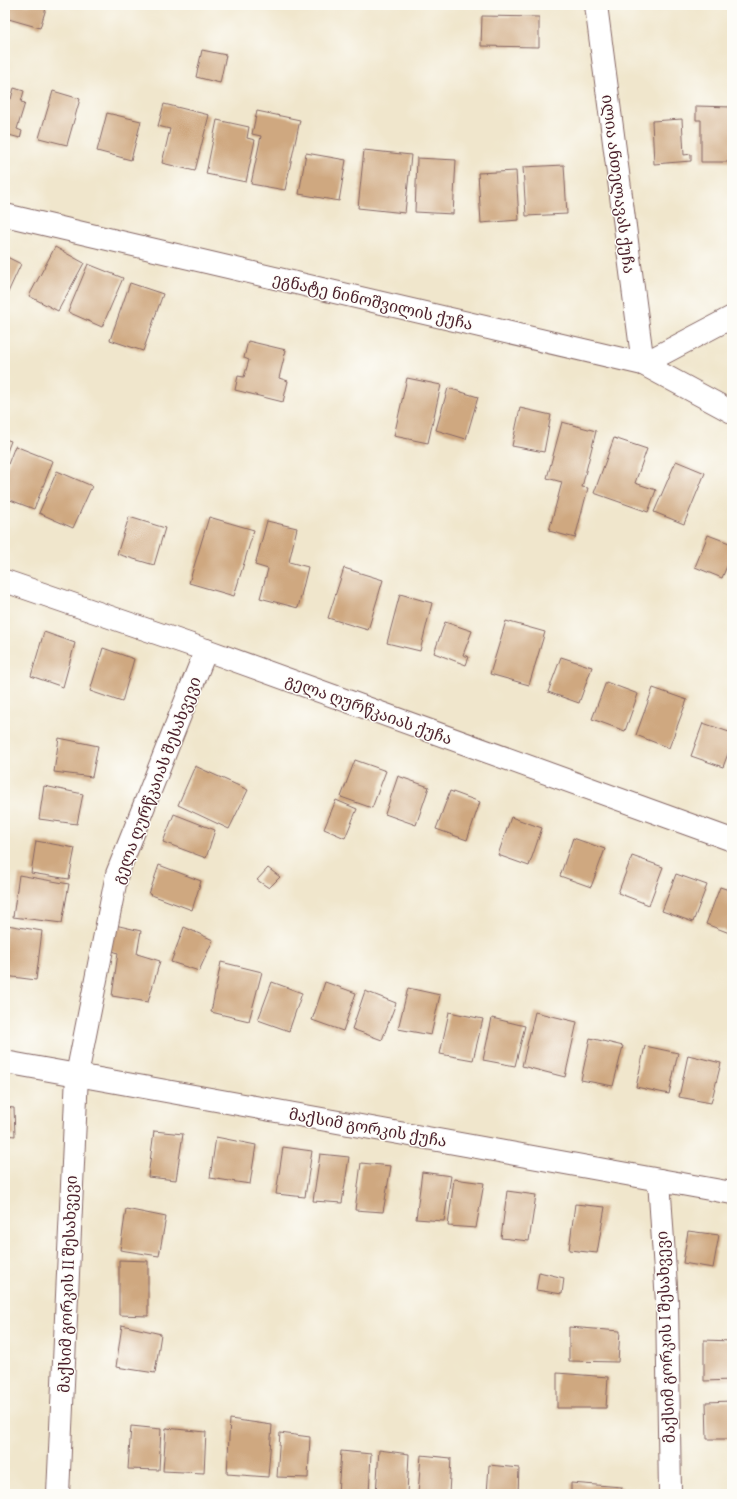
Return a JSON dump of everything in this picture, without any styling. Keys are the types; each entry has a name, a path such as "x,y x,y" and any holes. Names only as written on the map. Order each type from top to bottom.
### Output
{"street":[{"name":"ილია ანთელავას ქუჩა","path":"596,5 643,364"},
{"name":"ეგნატე ნინოშვილის ქუჩა","path":"5,215 643,364 732,412"},
{"path":"643,364 732,317"},
{"name":"გელა ღურწკაიას ქუჩა","path":"5,581 206,650 732,840"},
{"name":"გელა ღურწკაიას შესახვევი","path":"77,1074 117,874 206,650"},
{"name":"მაქსიმ გორკის ქუჩა","path":"5,1062 732,1193"},
{"name":"მაქსიმ გორკის II შესახვევი","path":"58,1494 77,1074"},
{"name":"მაქსიმ გორკის I შესახვევი","path":"659,1180 667,1302 670,1494"}],"building":[{"path":"8,5 47,5 40,28 5,18"},
{"path":"482,16 539,17 539,47 481,46"},
{"path":"202,50 226,55 220,83 196,77"},
{"path":"14,88 24,91 21,102 25,103 17,129 22,131 20,138 5,134 5,97 11,99"},
{"path":"53,91 80,99 67,145 39,138"},
{"path":"164,104 209,115 195,171 162,163 170,129 158,126"},
{"path":"696,106 732,107 732,162 701,162 701,120 696,120"},
{"path":"257,111 300,120 285,190 251,184 261,136 252,134"},
{"path":"107,113 141,121 131,160 97,151"},
{"path":"682,119 684,155 691,154 691,161 654,164 652,121"},
{"path":"217,120 249,127 247,138 255,140 246,182 206,174"},
{"path":"364,150 411,155 405,213 358,208"},
{"path":"306,153 346,160 339,201 299,194"},
{"path":"417,158 456,160 453,214 415,212"},
{"path":"564,165 567,214 526,216 523,167"},
{"path":"516,171 519,220 481,223 478,173"},
{"path":"55,247 84,263 58,311 29,296"},
{"path":"5,256 21,264 5,299"},
{"path":"88,264 123,278 102,327 68,312"},
{"path":"130,283 163,294 143,351 110,340"},
{"path":"248,341 286,350 279,378 288,381 283,402 235,390 238,376 244,377 249,360 244,358"},
{"path":"407,378 441,385 428,443 394,436"},
{"path":"448,388 478,397 466,439 436,430"},
{"path":"520,408 551,415 544,452 512,446"},
{"path":"562,422 596,431 582,487 588,488 575,538 549,531 562,482 547,478"},
{"path":"614,438 647,449 635,483 656,490 648,512 594,493"},
{"path":"5,439 11,441 5,457"},
{"path":"15,446 53,461 34,509 5,498 5,472"},
{"path":"676,461 705,473 684,524 654,512"},
{"path":"57,471 92,486 73,528 39,513"},
{"path":"129,517 165,528 154,565 117,554"},
{"path":"209,517 254,530 234,596 189,583"},
{"path":"267,521 297,528 289,562 308,567 298,608 260,598 268,569 255,565"},
{"path":"708,535 732,544 732,554 722,578 695,567"},
{"path":"344,568 383,580 368,630 328,618"},
{"path":"400,594 432,603 420,651 387,643"},
{"path":"506,621 545,632 529,685 490,674"},
{"path":"445,622 472,631 463,655 469,657 466,665 434,653"},
{"path":"44,632 75,643 63,687 31,676"},
{"path":"103,648 134,659 122,702 90,691"},
{"path":"561,657 592,667 579,703 548,692"},
{"path":"606,682 638,694 625,731 592,719"},
{"path":"653,688 687,700 669,748 636,735"},
{"path":"703,723 732,733 732,743 723,767 691,756"},
{"path":"59,738 98,746 92,777 54,772"},
{"path":"355,760 386,771 372,808 341,797"},
{"path":"195,766 248,790 229,829 178,805"},
{"path":"398,776 429,787 416,825 385,814"},
{"path":"44,786 83,794 77,824 39,819"},
{"path":"450,791 480,802 467,840 436,829"},
{"path":"336,800 357,809 345,838 324,829"},
{"path":"174,814 215,830 206,858 163,842"},
{"path":"511,817 542,828 529,866 498,855"},
{"path":"573,838 605,849 591,887 560,876"},
{"path":"36,841 75,848 69,879 31,873"},
{"path":"632,856 663,867 649,905 618,893"},
{"path":"159,865 201,881 192,910 149,894"},
{"path":"268,868 280,877 269,888 257,880"},
{"path":"676,874 707,885 693,922 662,911"},
{"path":"19,875 69,884 62,923 13,917"},
{"path":"720,887 732,891 732,934 706,924"},
{"path":"7,925 42,931 36,980 5,976 5,937"},
{"path":"115,925 141,931 137,954 160,961 148,1002 112,996 118,953 110,950"},
{"path":"184,927 213,940 199,971 171,962"},
{"path":"221,962 262,972 249,1021 211,1012"},
{"path":"272,982 302,993 289,1031 258,1020"},
{"path":"325,982 356,993 343,1031 312,1020"},
{"path":"408,988 440,995 431,1035 398,1029"},
{"path":"365,991 396,1003 382,1040 352,1029"},
{"path":"449,1012 483,1019 473,1060 440,1054"},
{"path":"535,1012 577,1022 565,1077 522,1066"},
{"path":"492,1018 525,1026 515,1066 483,1060"},
{"path":"590,1038 623,1046 613,1086 581,1080"},
{"path":"645,1046 678,1053 669,1094 636,1087"},
{"path":"688,1055 721,1063 711,1103 679,1097"},
{"path":"5,1107 14,1108 15,1136 5,1135"},
{"path":"154,1131 183,1134 176,1180 148,1177"},
{"path":"216,1137 256,1145 250,1184 210,1178"},
{"path":"283,1147 312,1151 305,1197 276,1194"},
{"path":"320,1154 349,1157 342,1203 313,1201"},
{"path":"361,1163 391,1166 383,1212 355,1210"},
{"path":"422,1172 451,1176 444,1221 416,1219"},
{"path":"454,1179 484,1183 476,1228 448,1226"},
{"path":"507,1191 536,1195 529,1241 501,1238"},
{"path":"575,1204 605,1207 597,1253 569,1250"},
{"path":"126,1209 166,1217 159,1256 120,1250"},
{"path":"688,1231 719,1235 713,1268 683,1263"},
{"path":"119,1260 148,1261 148,1316 119,1315"},
{"path":"539,1272 564,1278 562,1294 536,1290"},
{"path":"122,1325 161,1334 155,1373 116,1367"},
{"path":"569,1327 620,1331 618,1362 569,1361"},
{"path":"704,1340 732,1341 732,1380 704,1381"},
{"path":"557,1373 608,1377 606,1408 557,1408"},
{"path":"732,1401 732,1439 707,1439 706,1402"},
{"path":"230,1419 272,1425 268,1477 227,1474"},
{"path":"131,1426 161,1429 159,1470 128,1469"},
{"path":"166,1428 206,1432 204,1473 163,1471"},
{"path":"280,1433 310,1437 308,1478 277,1477"},
{"path":"379,1450 409,1454 407,1494 376,1494"},
{"path":"341,1451 371,1454 369,1494 338,1494"},
{"path":"421,1455 451,1458 449,1494 418,1494"},
{"path":"489,1465 519,1468 518,1494 487,1494"},
{"path":"571,1483 622,1487 621,1494 571,1494"}]}
